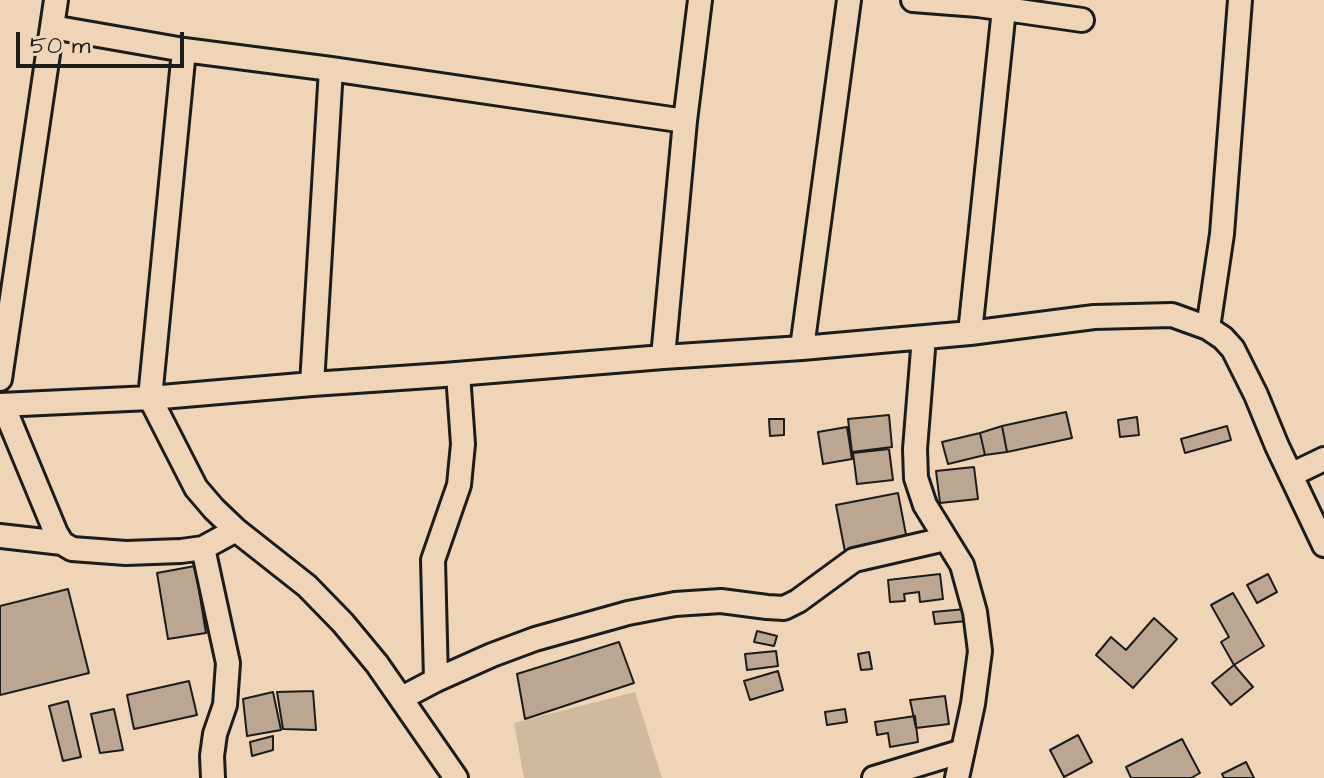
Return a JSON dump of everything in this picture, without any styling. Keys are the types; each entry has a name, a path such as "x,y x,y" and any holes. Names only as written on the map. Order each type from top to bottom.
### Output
{"street":[{"path":"0,379 56,0"},
{"path":"663,357 685,121 700,0"},
{"path":"802,348 849,0"},
{"path":"913,0 978,2 1004,9 1082,20"},
{"path":"1208,328 1222,234 1240,0"},
{"path":"970,333 1004,9"},
{"path":"52,27 184,50 685,121"},
{"path":"184,50 150,398 196,488 236,530 307,586 351,633 402,698 456,778"},
{"path":"312,384 331,69"},
{"path":"62,543 2,405 150,398 802,348 970,333 1094,317 1172,315 1208,328 1233,349 1324,545"},
{"path":"924,337 915,449 916,478 925,505 962,565 975,612 980,651 973,704 957,778"},
{"path":"436,680 433,560 459,485 463,444 458,374"},
{"path":"1291,475 1324,459"},
{"path":"0,536 62,543 72,549 126,553 203,548 236,530"},
{"path":"402,698 492,655 535,639 628,613 675,604 721,601 784,608 854,560 945,539"},
{"path":"203,548 228,663 225,705 215,734 212,756 213,778"},
{"path":"874,778 963,751"}],"shaded area":[{"path":"635,692 662,778 524,778 514,723"}],"building":[{"path":"1066,412 1072,438 1007,452 1002,426"},
{"path":"889,415 892,447 852,452 848,419"},
{"path":"1137,417 1139,435 1120,437 1118,420"},
{"path":"769,419 784,419 784,435 770,436"},
{"path":"1002,426 1007,452 985,455 980,433"},
{"path":"1227,426 1231,440 1185,453 1181,439"},
{"path":"847,427 852,459 823,464 818,432"},
{"path":"980,433 985,455 948,464 942,442"},
{"path":"889,449 893,480 857,484 853,453"},
{"path":"974,467 978,499 940,503 936,471"},
{"path":"898,493 908,545 846,557 836,505"},
{"path":"195,566 206,633 168,639 157,573"},
{"path":"940,574 943,599 920,602 919,592 904,594 905,601 890,602 888,580"},
{"path":"1268,574 1277,592 1257,603 1247,585"},
{"path":"68,589 89,673 0,695 0,606"},
{"path":"1233,593 1264,646 1234,665 1221,642 1229,637 1211,605"},
{"path":"966,609 967,621 935,624 933,612"},
{"path":"1154,618 1177,639 1133,688 1096,655 1111,637 1126,650"},
{"path":"757,631 777,636 774,646 754,642"},
{"path":"619,642 634,683 525,719 517,674"},
{"path":"776,651 778,666 747,670 745,654"},
{"path":"869,652 872,669 861,670 858,654"},
{"path":"1234,665 1253,687 1231,705 1212,683"},
{"path":"778,671 783,690 750,700 744,681"},
{"path":"189,681 197,715 134,729 127,695"},
{"path":"313,691 316,730 283,729 277,692"},
{"path":"273,692 281,730 247,736 243,699"},
{"path":"945,696 949,724 916,728 910,700"},
{"path":"68,701 81,757 63,761 49,706"},
{"path":"114,709 123,750 100,753 91,714"},
{"path":"845,709 847,722 827,725 825,712"},
{"path":"915,716 918,742 890,747 888,733 877,735 875,722"},
{"path":"1078,735 1092,762 1064,777 1050,750"},
{"path":"273,736 273,750 252,756 250,742"},
{"path":"1182,739 1200,773 1191,778 1131,778 1126,767"},
{"path":"1246,762 1254,778 1224,778 1222,774"}]}
